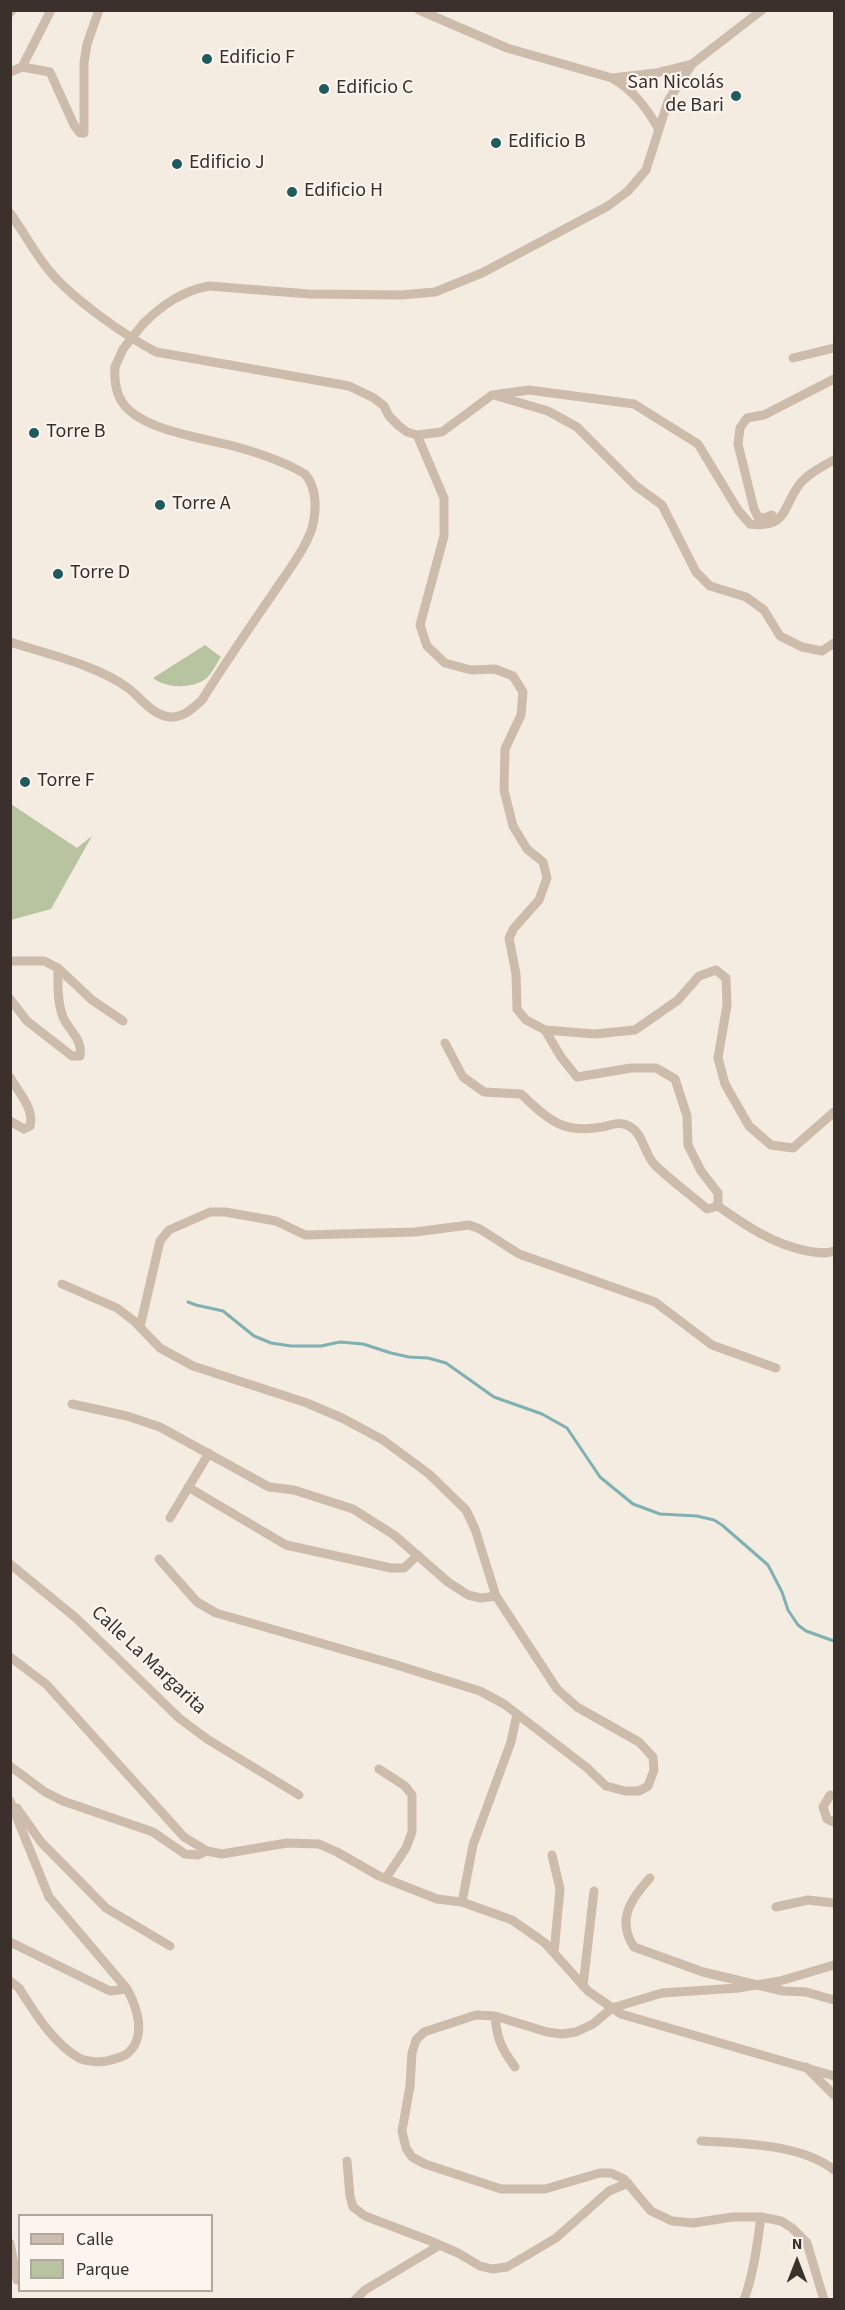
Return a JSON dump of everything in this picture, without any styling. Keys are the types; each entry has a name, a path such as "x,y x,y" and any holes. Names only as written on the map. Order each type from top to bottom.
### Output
{"street":[{"path":"22,67 51,10"},
{"path":"10,72 22,67 50,72 74,125 80,133 84,133 84,63 87,44 99,10"},
{"path":"419,10 507,48 612,78 624,85 645,106 658,128"},
{"path":"10,642 111,677 153,711 171,717 186,713 202,700 283,578 312,527 315,508 314,494 310,480 305,474 253,452 164,428 126,408 120,399 114,379 115,367 123,349 143,324 172,300 209,286 309,294 425,293 445,290 482,273 620,199 636,184 646,170 668,101 692,64 762,10"},
{"path":"612,78 656,73 692,64"},
{"path":"10,213 51,273 70,292 139,343 168,356 349,387 374,398 384,406 389,416 399,426 417,435 442,432 492,395 529,390 634,404 677,433 698,444 738,510 750,524 766,526 785,511 800,484 834,460"},
{"path":"793,358 834,348"},
{"path":"771,515 764,518 758,517 754,509 738,444 740,428 747,418 764,415 834,380"},
{"path":"492,395 548,411 578,427 636,486 662,505 696,572 710,586 746,597 764,610 780,636 802,647 822,651 834,643"},
{"path":"417,435 444,498 444,536 420,625 427,646 445,663 471,670 495,669 513,676 523,692 520,715 505,749 504,790 513,826 527,849 543,862 547,878 539,900 514,928 509,938 509,948 516,974 517,1009 526,1020 545,1030 595,1034 635,1030 678,1000 699,976 716,970 726,978 727,1005 718,1058 725,1084 749,1126 771,1144 793,1148 834,1112"},
{"path":"10,961 44,961 58,968 92,1000 123,1020"},
{"path":"10,999 27,1021 72,1056 80,1056 78,1038 63,1017 58,995 58,968"},
{"path":"545,1030 561,1057 578,1077 631,1068 656,1068 675,1079 687,1116 688,1145 701,1171 718,1193 718,1206"},
{"path":"445,1043 463,1077 484,1092 522,1094 541,1113 566,1128 592,1128 621,1123 631,1126 653,1162 707,1209 718,1206"},
{"path":"10,1077 29,1108 32,1119 30,1126 24,1129 10,1121"},
{"path":"718,1206 757,1234 786,1247 823,1254 834,1251"},
{"path":"140,1327 160,1241 169,1230 210,1212 225,1212 276,1221 305,1235 415,1232 469,1225 480,1229 519,1254 655,1302 712,1345 776,1368"},
{"path":"62,1284 117,1308 160,1348 193,1366 307,1403 342,1418 383,1440 429,1474 466,1510 475,1529 496,1596 557,1689 577,1707 639,1742 653,1757 654,1770 648,1786 639,1791 625,1791 606,1786 586,1767 518,1714 480,1691 216,1613 197,1602 159,1559"},
{"path":"72,1404 127,1416 160,1427 268,1487 294,1491 353,1509 394,1535 448,1582 468,1595 481,1598 496,1596"},
{"path":"170,1518 209,1453"},
{"path":"188,1487 286,1545 392,1568 404,1568 418,1555"},
{"name":"Calle La Margarita","path":"10,1564 76,1618 179,1718 207,1739 299,1795"},
{"path":"12,1661 46,1684 184,1837 207,1851 222,1854 286,1843 319,1844 386,1878 438,1899 462,1902 512,1920 545,1943 583,1986 621,2014 834,2076"},
{"path":"462,1902 472,1845 511,1742 518,1714"},
{"path":"10,1766 45,1792 63,1801 153,1832 185,1854 198,1855 207,1851"},
{"path":"379,1769 405,1786 412,1795 412,1832 406,1848 386,1878"},
{"path":"830,1795 823,1807 827,1819 834,1822"},
{"path":"10,1799 41,1842 106,1908 170,1946"},
{"path":"10,1799 49,1897 127,1989 135,2003 139,2025 136,2043 127,2055 105,2062 82,2060 60,2044 19,1988 10,1981"},
{"path":"552,1855 560,1889 554,1953"},
{"path":"650,1878 632,1897 626,1915 628,1938 634,1947 703,1972 783,1991 806,1992 834,2000"},
{"path":"583,1986 594,1891"},
{"path":"776,1907 808,1900 834,1903"},
{"path":"10,1942 110,1991 127,1989"},
{"path":"824,2300 807,2243 781,2221 761,2217 733,2217 693,2223 672,2221 651,2211 628,2182 611,2173 600,2173 545,2189 501,2189 425,2164 412,2157 406,2148 402,2131 410,2086 412,2053 416,2040 424,2032 476,2015 495,2016 547,2032 562,2034 576,2032 593,2024 612,2008 662,1993 780,1981 834,1965"},
{"path":"495,2016 496,2033 501,2049 515,2067"},
{"path":"806,2067 834,2095"},
{"path":"700,2141 753,2144 782,2149 807,2157 834,2170"},
{"path":"347,2161 353,2207 365,2216 440,2245 480,2266 492,2269 507,2267 556,2238 609,2191 628,2182"},
{"path":"744,2300 754,2265 761,2217"},
{"path":"10,2243 17,2280"},
{"path":"355,2300 365,2290 440,2245"}],"green space":[{"path":"205,645 221,657 204,680 192,685 178,686 164,684 153,678"},
{"path":"11,804 77,848 92,836 51,909 11,920"}],"waterway":[{"path":"188,1302 223,1311 254,1336 271,1343 291,1346 321,1346 340,1342 363,1344 391,1353 446,1363 494,1397 542,1414 567,1428 600,1477 633,1504 660,1514 697,1516 714,1520 722,1525 768,1565 782,1592 788,1610 798,1625 806,1631 834,1641"}],"place":[{"name":"Edificio F","path":"207,59"},
{"name":"Edificio C","path":"324,89"},
{"name":"San Nicolás de Bari","path":"736,96"},
{"name":"Edificio B","path":"496,143"},
{"name":"Edificio J","path":"177,164"},
{"name":"Edificio H","path":"292,192"},
{"name":"Torre B","path":"34,433"},
{"name":"Torre A","path":"160,505"},
{"name":"Torre D","path":"58,574"},
{"name":"Torre F","path":"25,782"}]}
